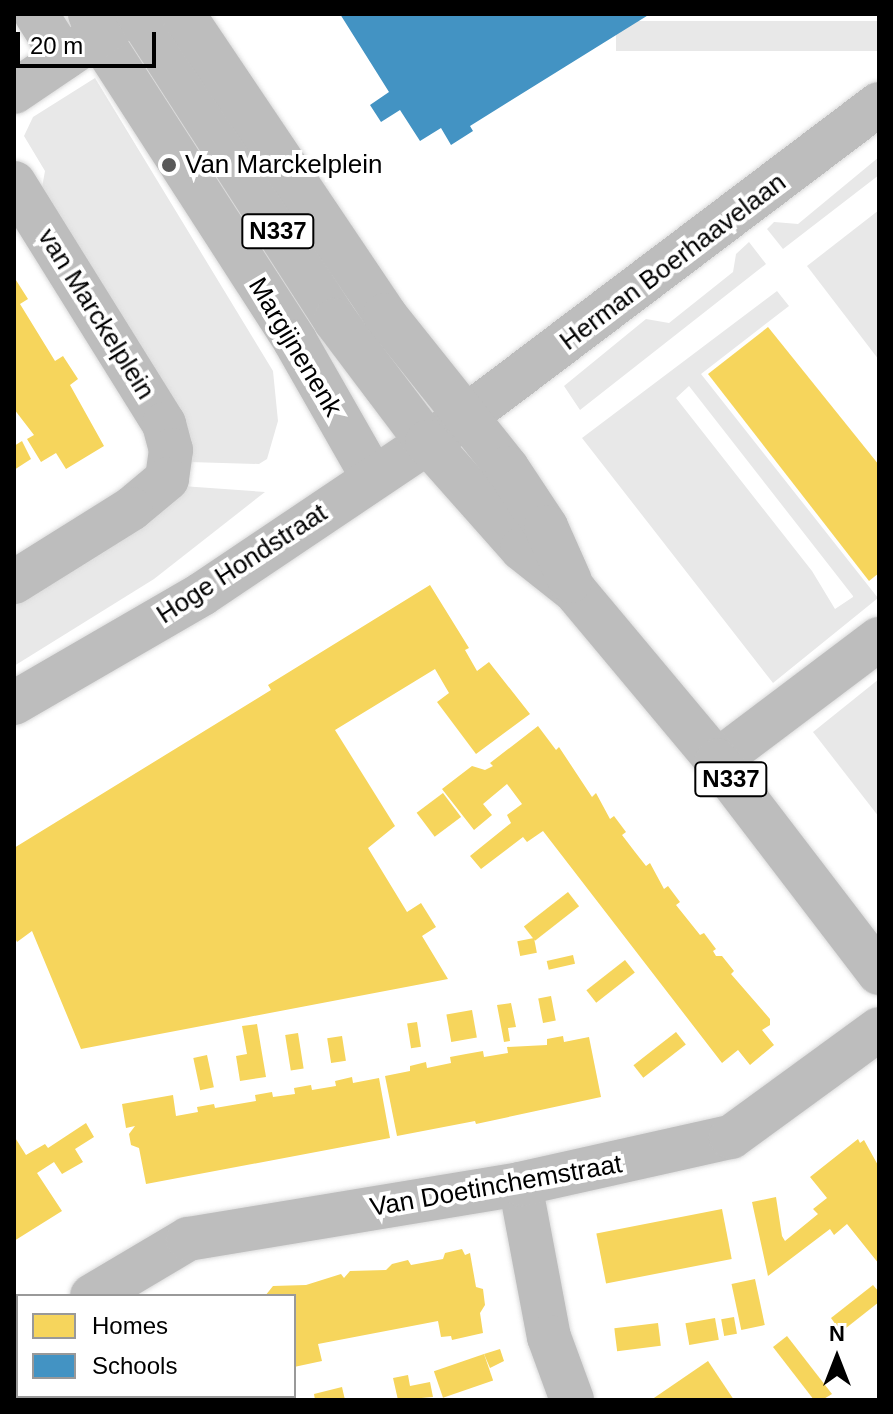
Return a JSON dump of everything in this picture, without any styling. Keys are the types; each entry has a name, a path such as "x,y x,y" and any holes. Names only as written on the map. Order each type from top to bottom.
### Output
{"street":[{"name":"Margijnenenk","path":"36,14 104,27 427,442"},
{"name":"N337","path":"183,14 385,315 507,468 546,527 575,591"},
{"name":"Margijnenenk","path":"104,27 295,341 373,478"},
{"path":"14,92 104,27"},
{"name":"Herman Boerhaavelaan","path":"465,417 879,104"},
{"name":"van Marckelplein","path":"14,183 164,424 171,450 167,479 131,509 14,582"},
{"name":"Hoge Hondstraat","path":"14,703 202,594 465,417"},
{"name":"N337","path":"427,442 522,549 575,591 717,761 879,973"},
{"path":"717,761 879,639"},
{"name":"Van Doetinchemstraat","path":"95,1294 188,1239 520,1184 731,1137 879,1029"},
{"path":"520,1184 549,1337 572,1400"}],"shaded area":[{"path":"616,21 879,21 879,51 616,51"},
{"path":"95,78 273,371 278,421 267,459 259,464 189,462 41,193 45,171 24,136 33,117"},
{"path":"879,157 879,175 783,249 767,229 774,222 798,224"},
{"path":"879,210 879,360 807,266"},
{"path":"749,242 766,264 580,410 564,386 646,319 669,323 733,272 736,254"},
{"path":"777,291 789,306 701,374 878,598 773,683 582,438","holes":["689,386 853,596 835,609 812,571 676,398"]},
{"path":"182,486 265,492 154,579 14,666 14,596"},
{"path":"879,679 879,817 813,732"}],"building: Homes":[{"path":"14,277 28,299 20,304 55,361 63,356 78,379 70,385 104,446 66,469 56,453 41,462 27,439 34,435 14,409"},
{"path":"768,327 879,465 879,573 869,581 708,374"},
{"path":"22,441 31,459 14,470 14,446"},
{"path":"430,585 469,648 465,650 477,671 489,662 530,714 476,754 437,702 449,693 435,669 335,730 395,826 368,848 407,912 421,903 436,927 422,936 448,979 81,1049 32,931 17,942 14,936 14,848 271,690 268,685"},
{"path":"538,726 556,750 559,747 592,797 596,793 610,819 614,816 626,832 622,835 635,852 646,866 650,863 664,889 668,886 680,902 676,905 700,935 704,933 716,949 713,951 716,956 722,956 734,971 731,974 770,1019 770,1025 762,1030 774,1045 750,1065 738,1050 722,1063 543,831 527,842 523,837 481,869 470,856 511,823 507,815 522,804 507,784 483,804 492,815 474,830 442,789 472,766 485,770 493,766 490,763"},
{"path":"443,793 461,817 435,837 417,813"},
{"path":"568,892 579,906 535,941 524,926"},
{"path":"534,938 537,953 520,956 517,941"},
{"path":"573,955 575,964 549,970 547,961"},
{"path":"625,960 635,973 596,1003 586,990"},
{"path":"551,996 556,1021 543,1023 538,998"},
{"path":"511,1003 516,1027 508,1028 510,1041 504,1042 497,1005"},
{"path":"472,1010 477,1038 451,1042 446,1015"},
{"path":"417,1022 421,1047 411,1048 407,1024"},
{"path":"257,1024 266,1077 240,1081 236,1056 247,1054 242,1026"},
{"path":"676,1032 686,1045 643,1078 633,1065"},
{"path":"298,1033 304,1069 291,1071 285,1035"},
{"path":"342,1036 346,1061 331,1063 327,1038"},
{"path":"563,1036 564,1042 589,1037 601,1097 476,1124 475,1121 397,1136 385,1076 410,1071 410,1066 426,1062 427,1068 451,1063 450,1057 483,1051 484,1057 508,1053 507,1047 547,1045 547,1039"},
{"path":"207,1055 214,1087 200,1090 193,1058"},
{"path":"352,1077 353,1083 379,1078 390,1138 146,1184 139,1148 131,1145 129,1134 135,1126 126,1128 122,1104 173,1095 176,1116 198,1112 197,1107 214,1104 215,1108 256,1101 255,1095 272,1092 273,1097 295,1094 294,1088 311,1085 312,1090 336,1086 335,1081"},
{"path":"86,1123 94,1137 75,1149 83,1162 62,1174 54,1162 37,1173 62,1211 14,1241 14,1136 26,1155 45,1144 48,1148"},
{"path":"858,1139 860,1143 864,1140 879,1167 879,1264 847,1224 834,1235 830,1229 768,1276 752,1202 776,1197 785,1241 818,1214 813,1209 827,1198 810,1177"},
{"path":"722,1209 732,1259 606,1283 596,1233"},
{"path":"462,1249 465,1255 470,1253 476,1287 483,1289 485,1305 480,1313 483,1333 452,1340 451,1336 441,1337 438,1321 318,1344 322,1361 296,1367 296,1294 267,1294 273,1286 306,1285 341,1274 344,1278 350,1271 386,1270 392,1264 408,1260 411,1265 443,1259 445,1253"},
{"path":"755,1279 765,1325 741,1330 732,1284"},
{"path":"873,1285 879,1292 879,1302 841,1332 831,1318"},
{"path":"734,1317 737,1334 724,1336 721,1319"},
{"path":"715,1318 719,1340 689,1345 685,1323"},
{"path":"658,1323 661,1346 617,1351 614,1328"},
{"path":"787,1336 832,1394 822,1400 814,1400 773,1347"},
{"path":"500,1349 504,1361 490,1368 484,1354"},
{"path":"484,1354 493,1380 443,1398 434,1371"},
{"path":"708,1361 734,1400 651,1400"},
{"path":"408,1375 410,1386 430,1382 433,1397 398,1400 393,1378"},
{"path":"342,1387 345,1400 315,1400 314,1394"},
{"path":"97,1398 175,1398 175,1400"}],"building: Schools":[{"path":"340,14 650,14 470,126 473,131 451,145 441,128 420,141 400,110 381,122 370,105 389,92"}],"place":[{"name":"Van Marckelplein","path":"169,165"}]}
